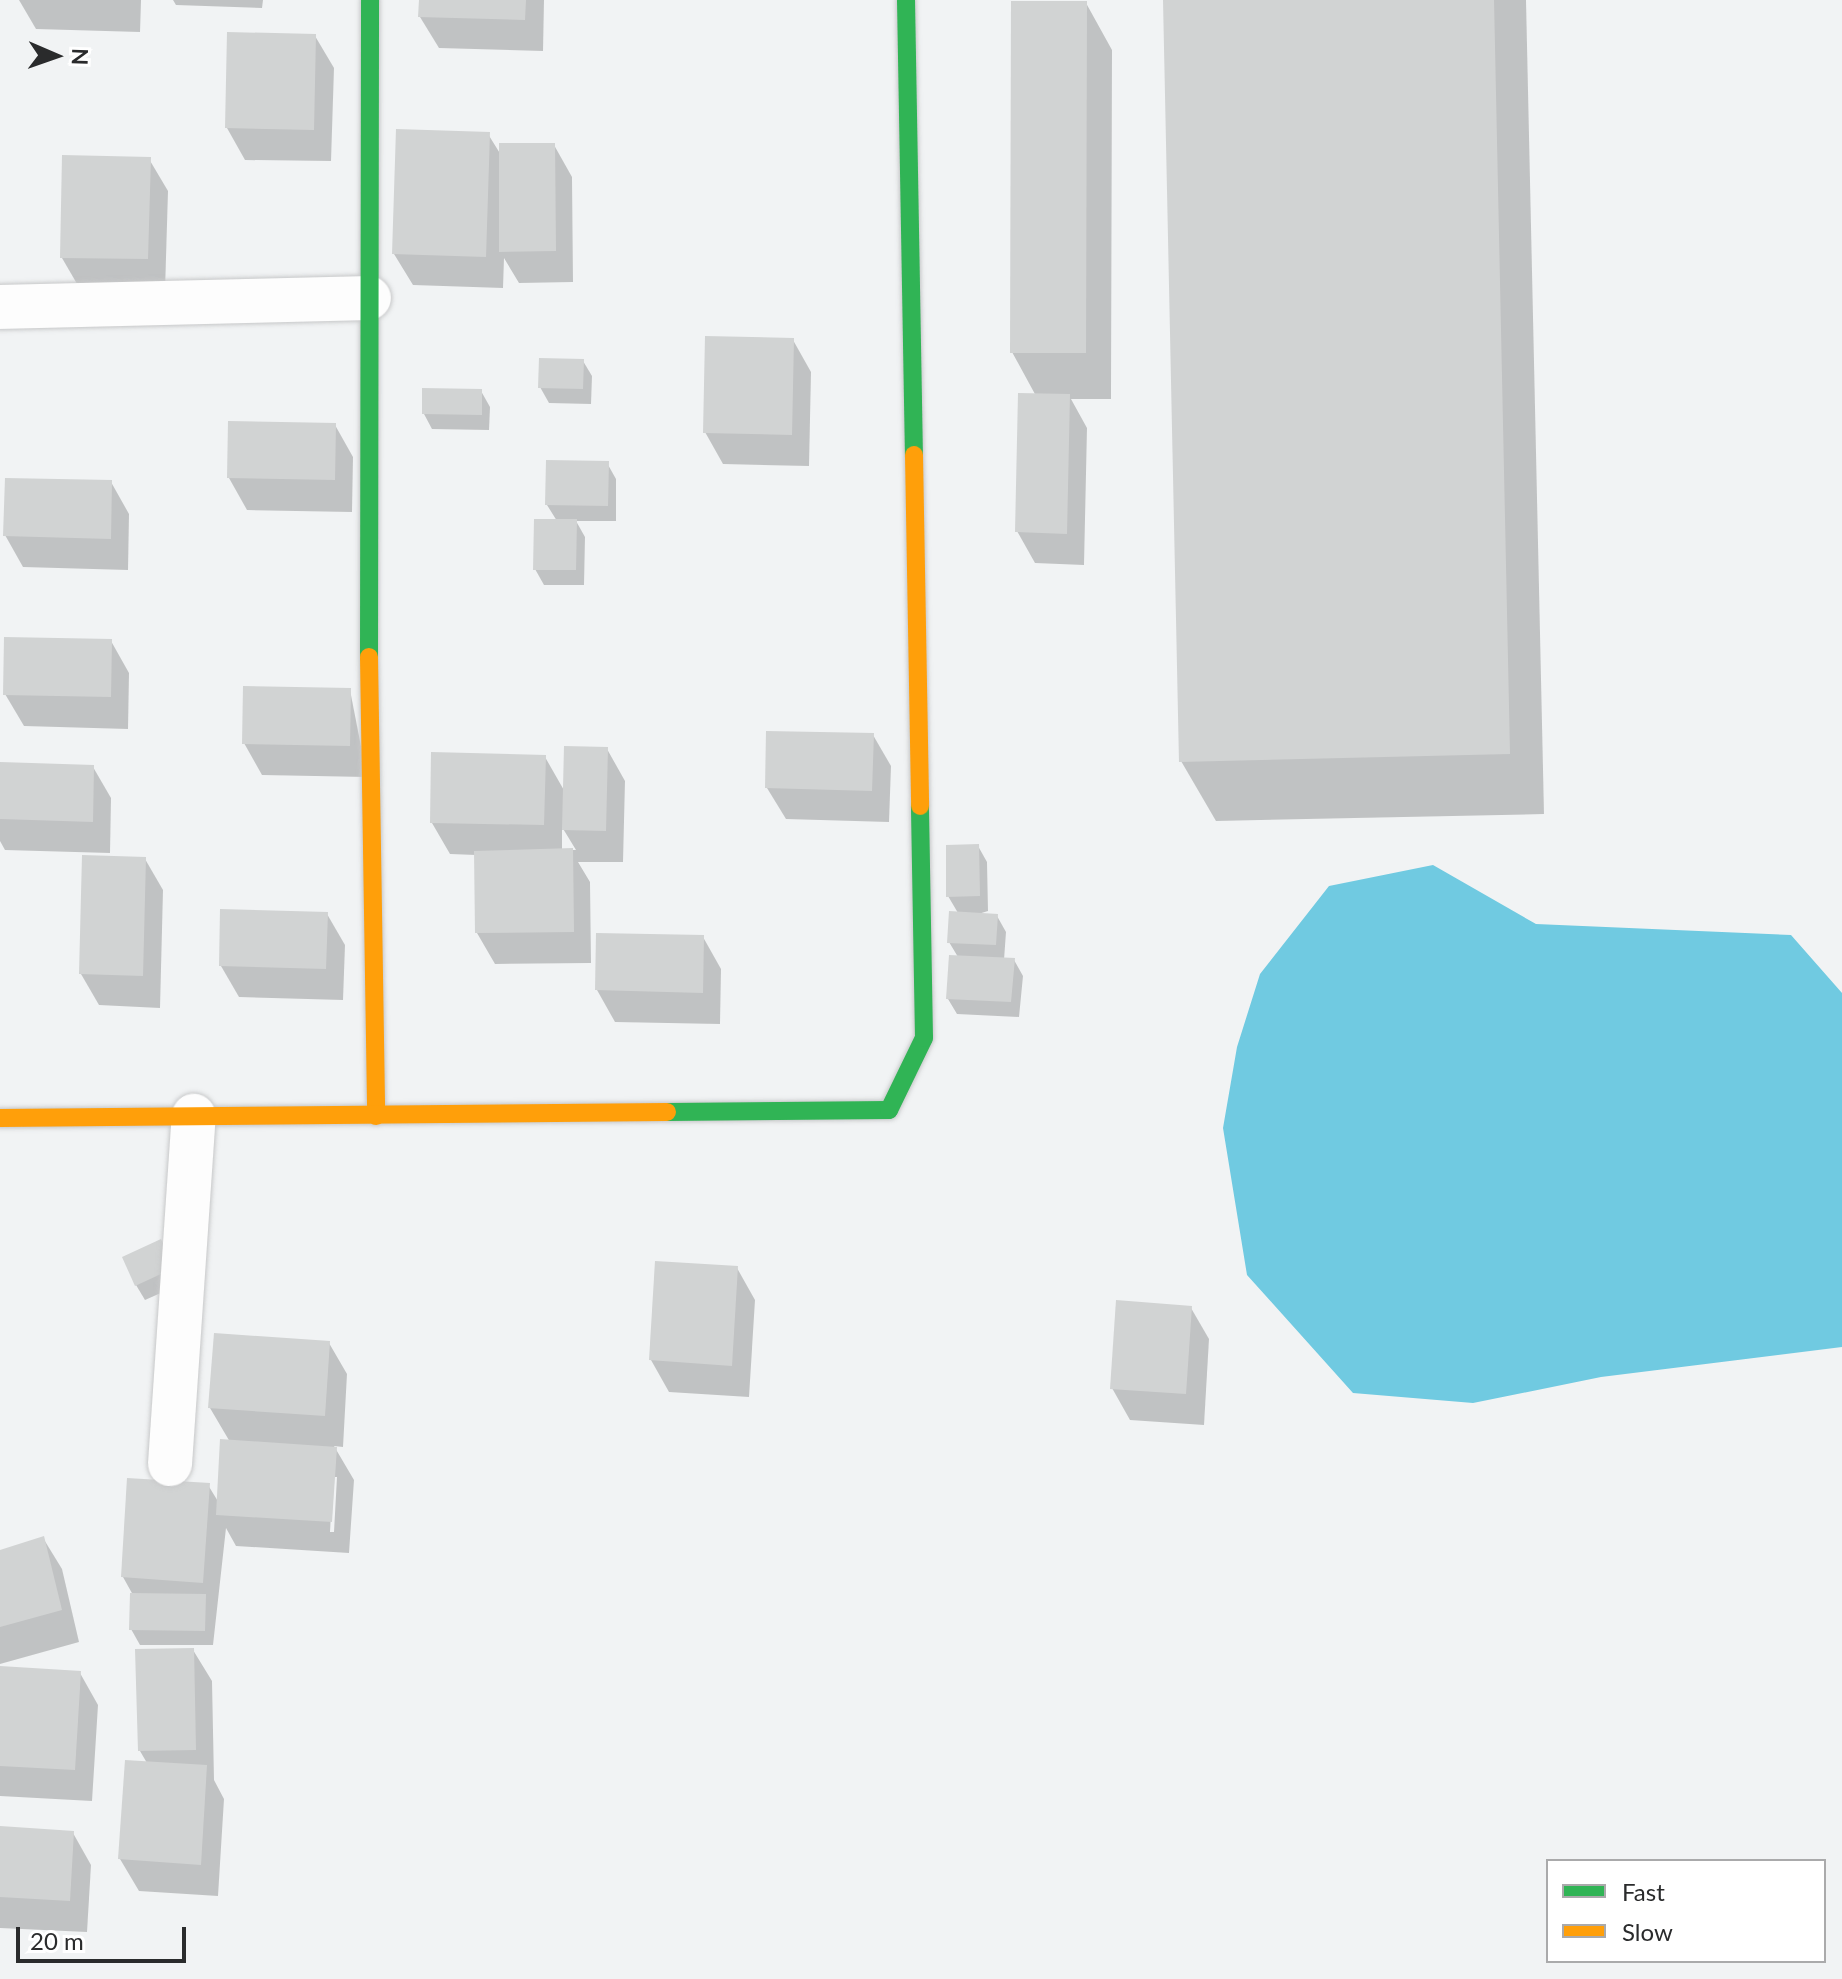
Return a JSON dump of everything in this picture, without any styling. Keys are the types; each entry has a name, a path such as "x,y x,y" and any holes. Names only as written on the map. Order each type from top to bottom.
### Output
{"street":[{"path":"370,0 369,801 376,1116"},
{"path":"0,1118 889,1110 924,1038 906,0"},
{"path":"0,307 369,298"},
{"path":"170,1464 194,1116"}],"water":[{"path":"1433,865 1536,924 1791,935 1842,993 1842,1347 1601,1377 1473,1403 1353,1393 1247,1275 1223,1128 1237,1047 1260,974 1329,886"}],"building":[{"path":"419,0 526,0 525,20 418,17"},
{"path":"1163,0 1494,0 1510,754 1179,762"},
{"path":"1011,1 1087,1 1086,353 1010,353"},
{"path":"227,32 316,34 314,130 225,128"},
{"path":"396,129 490,132 486,257 392,254"},
{"path":"499,143 555,143 556,251 499,252"},
{"path":"62,155 151,157 148,259 60,258"},
{"path":"705,336 794,338 792,435 703,433"},
{"path":"539,358 584,359 583,389 538,388"},
{"path":"422,388 482,389 482,415 422,414"},
{"path":"1018,393 1070,394 1067,534 1015,532"},
{"path":"228,421 336,423 335,480 227,478"},
{"path":"546,460 609,461 608,506 545,505"},
{"path":"5,478 112,480 111,539 3,536"},
{"path":"534,519 577,519 576,570 533,570"},
{"path":"4,637 112,639 111,697 3,695"},
{"path":"243,686 351,688 350,746 242,744"},
{"path":"766,731 874,733 872,791 765,788"},
{"path":"564,746 608,747 606,831 562,830"},
{"path":"431,752 546,755 544,825 430,823"},
{"path":"0,762 94,765 93,822 0,819"},
{"path":"979,844 980,896 946,897 946,845"},
{"path":"573,848 574,932 475,933 474,851"},
{"path":"82,855 146,857 143,976 79,974"},
{"path":"220,909 328,912 326,969 219,966"},
{"path":"949,911 998,914 996,945 947,943"},
{"path":"596,933 704,935 703,993 595,990"},
{"path":"949,955 1015,958 1011,1002 946,999"},
{"path":"161,1239 174,1268 135,1286 122,1257"},
{"path":"655,1261 738,1266 732,1366 649,1360"},
{"path":"1116,1300 1192,1306 1186,1394 1110,1389"},
{"path":"214,1333 330,1341 325,1416 208,1408"},
{"path":"220,1439 337,1447 332,1522 216,1515"},
{"path":"127,1478 210,1483 203,1583 121,1577"},
{"path":"44,1536 62,1610 0,1627 0,1550"},
{"path":"130,1593 206,1594 205,1631 129,1630"},
{"path":"194,1648 196,1750 138,1751 135,1649"},
{"path":"0,1666 81,1671 75,1770 0,1766"},
{"path":"125,1760 207,1765 201,1865 118,1859"},
{"path":"0,1826 74,1831 70,1901 0,1897"}],"traffic: fast":[{"path":"369,657 370,0"},
{"path":"906,0 914,455"},
{"path":"667,1112 889,1110 924,1038 920,806"}],"traffic: slow":[{"path":"914,455 920,806"},
{"path":"369,657 376,1116"},
{"path":"0,1118 667,1112"}]}
